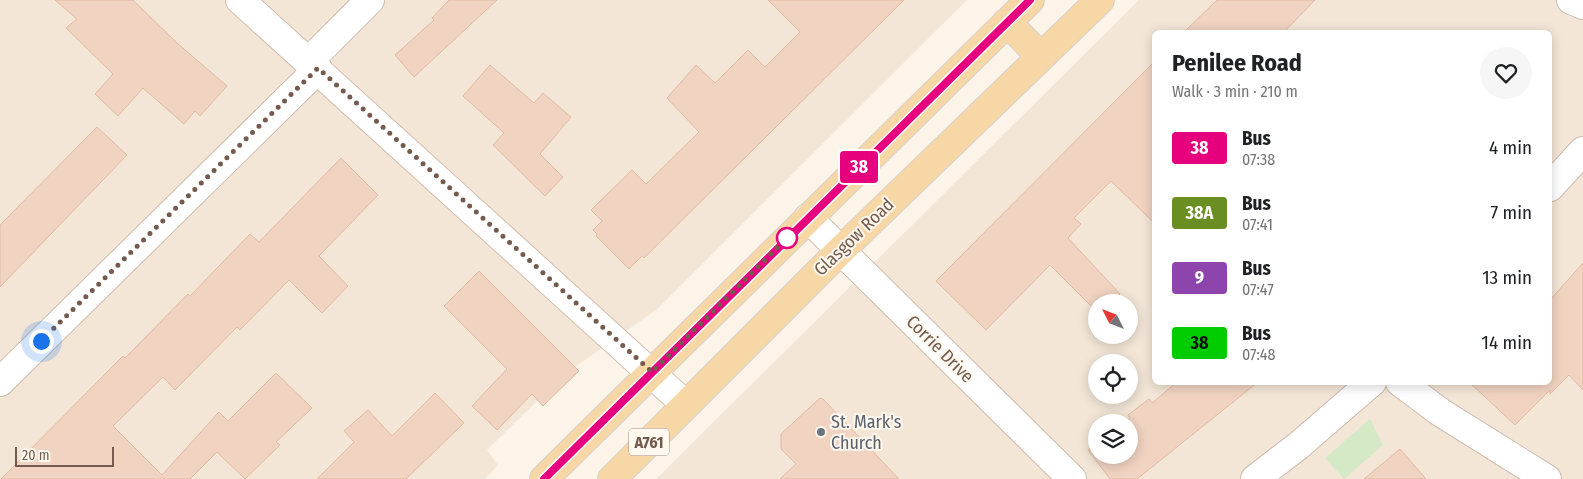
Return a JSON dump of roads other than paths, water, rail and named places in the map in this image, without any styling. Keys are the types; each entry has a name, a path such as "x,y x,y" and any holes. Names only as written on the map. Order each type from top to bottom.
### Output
{"main road":[{"name":"A761","path":"544,479 1030,0"},
{"name":"Glasgow Road","path":"612,479 840,251 1100,0"},
{"path":"1007,22 1042,57"}],"street":[{"path":"240,0 652,372 686,405"},
{"path":"0,382 313,65 370,0"},
{"path":"1571,0 1583,5"},
{"path":"1552,185 1583,151"},
{"name":"Corrie Drive","path":"808,218 1072,479"},
{"path":"1255,479 1298,446 1369,385"},
{"path":"1404,385 1440,412 1547,479"}],"place":[{"name":"St. Mark's Church","path":"821,432"}]}
